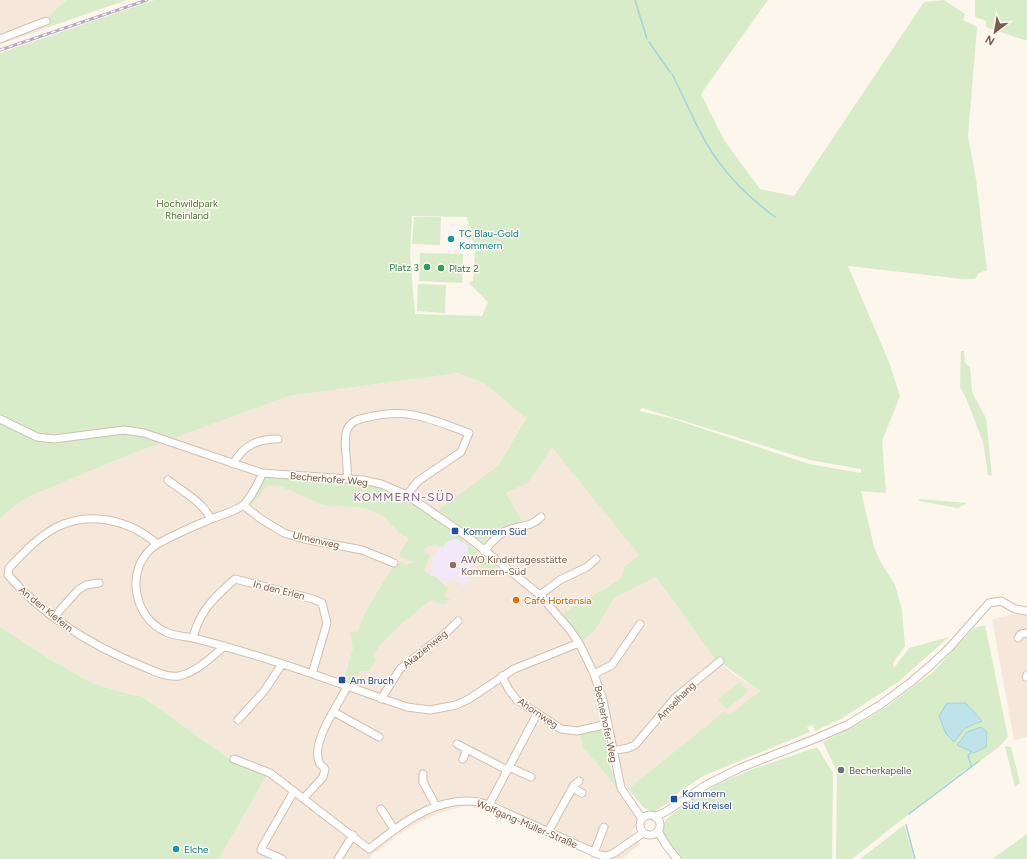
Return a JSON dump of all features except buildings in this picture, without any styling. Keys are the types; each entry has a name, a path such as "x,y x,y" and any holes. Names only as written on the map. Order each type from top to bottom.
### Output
{"street":[{"path":"0,39 46,21"},
{"path":"347,479 345,441 347,430 356,419 383,413 402,412 417,415 469,433 461,452 418,480 406,495"},
{"name":"Becherhofer Weg","path":"0,419 44,439 124,430 144,433 262,473 347,479 381,484 406,495 430,509 540,595 570,630 594,674 603,700 620,788 644,817"},
{"path":"233,464 247,447 263,439 278,439"},
{"path":"262,473 243,505 157,544 148,552 139,565 136,587 139,604 149,620 166,632 225,646 407,707 430,710 456,705 469,699 514,669 578,643"},
{"path":"168,480 191,496 206,511 211,519"},
{"name":"Ulmenweg","path":"243,505 261,519 284,533 304,540 362,550 394,563"},
{"path":"484,551 497,536 507,530 535,524 541,517"},
{"name":"An den Kiefern","path":"157,544 142,532 124,524 99,519 77,520 56,528 42,537 26,550 9,568 8,575 25,594 95,646 164,675 177,676 192,671 225,646"},
{"path":"540,595 551,585 586,567 596,559"},
{"name":"In den Erlen","path":"193,638 196,624 201,613 235,579 313,599 322,602 327,623 312,674"},
{"path":"54,617 78,590 86,585 99,583"},
{"path":"656,833 657,819 706,785 740,768 817,738 847,724 880,705 931,665 988,604 1002,601 1015,609 1027,611"},
{"name":"Akazienweg","path":"381,699 400,669 446,633 458,620"},
{"path":"594,674 612,665 640,624"},
{"path":"1018,638 1021,634 1027,633"},
{"name":"Amselhang","path":"612,751 635,745 675,698 720,661"},
{"path":"238,720 265,690 282,664"},
{"name":"Ahornweg","path":"502,676 517,700 537,714 566,730 577,731 608,724"},
{"path":"304,798 323,777 325,769 319,761 320,737 347,687"},
{"path":"334,712 379,737"},
{"path":"489,805 537,714"},
{"path":"457,744 531,777"},
{"path":"463,759 467,749"},
{"path":"234,760 270,773 353,835 338,859"},
{"path":"423,774 423,782 436,806"},
{"path":"548,832 572,788 579,782"},
{"path":"572,788 582,793"},
{"path":"282,859 264,853 262,847 294,791"},
{"name":"Wolfgang-Müller-Straße","path":"353,835 369,848 394,829 436,806 459,800 473,800 489,805 594,853 607,856 614,854 632,840 634,834 642,831"},
{"path":"381,809 394,829"},
{"path":"657,819 644,817 640,824 642,831 656,833 677,859"},
{"path":"594,853 604,827"}],"shaded area":[{"path":"0,0 67,0 51,13 46,29 0,44"},
{"name":"KOMMERN-SÜD","path":"458,373 484,383 526,417 498,466 438,511 484,502 528,483 552,446 640,555 624,567 622,578 563,613 596,629 614,597 656,577 714,658 735,675 760,691 729,716 724,713 628,789 621,778 613,729 580,734 583,747 618,789 636,818 636,826 631,832 640,844 622,859 597,858 490,810 467,806 442,812 420,822 399,834 377,852 375,851 369,859 219,859 267,775 234,762 143,697 117,691 90,682 48,658 0,627 0,519 17,504 33,495 126,456 289,396"},
{"name":"AWO Kindertagesstätte Kommern-Süd","path":"457,537 468,546 468,556 475,569 464,587 453,578 444,584 435,576 431,576 430,573 433,558 444,542"},
{"path":"1014,614 1027,615 1027,737 1014,740 992,619"}],"green space":[{"path":"67,0 127,0 46,28 51,13"},
{"name":"Hochwildpark Rheinland","path":"154,0 768,0 701,94 724,140 760,189 794,196 924,2 944,0 965,14 963,20 977,27 968,136 976,179 987,270 979,273 975,279 963,279 848,266 889,362 900,396 882,441 886,493 861,491 874,547 880,561 895,585 902,610 905,646 893,663 894,668 909,648 949,637 898,682 841,719 815,731 813,725 807,727 810,732 703,776 679,792 672,800 654,812 644,808 628,789 724,712 729,715 760,691 714,658 656,577 614,598 596,629 582,641 563,613 622,578 624,567 639,555 552,447 528,483 506,493 523,523 502,529 483,543 438,510 498,466 526,418 484,383 458,373 289,396 126,456 33,495 17,504 0,519 0,53","holes":["412,216 467,217 475,250 473,281 469,283 488,302 482,316 415,314 410,256","642,408 810,460 861,469 861,473 809,464 670,418 639,411"]},
{"path":"975,0 1027,0 1027,41 986,27 986,21 975,17"},
{"path":"414,217 441,217 440,245 412,244"},
{"path":"420,253 463,254 462,283 419,281"},
{"path":"418,284 446,285 445,313 417,311"},
{"path":"961,351 964,351 965,363 970,367 972,392 986,418 992,476 988,475 983,442 966,398 960,387"},
{"path":"265,477 351,482 378,487 393,493 424,510 439,520 478,552 472,561 468,556 468,546 455,539 446,543 443,547 434,545 425,548 424,552 430,556 424,571 431,576 435,576 448,589 445,595 450,600 444,604 431,600 400,625 385,639 373,655 376,660 369,671 361,671 354,683 344,679 353,649 350,632 358,631 365,613 394,564 401,562 406,565 418,560 411,561 398,556 408,540 408,537 402,535 383,516 364,508 323,505 280,486 266,486 252,506 248,502"},
{"path":"919,499 967,503 958,508 919,501"},
{"path":"485,556 498,565 492,571 485,571 481,568 480,562"},
{"path":"985,625 1008,737 999,747 968,770 966,769 852,859 836,859 837,772 823,742 886,707 933,672 974,628"},
{"path":"0,627 48,658 90,682 117,691 143,697 234,762 267,775 219,859 0,859"},
{"path":"740,682 748,692 726,709 718,699"},
{"path":"603,731 605,733 609,762 618,789 583,747 580,734"},
{"path":"817,747 833,773 832,859 682,859 664,837 663,827 666,820 692,799 708,789 762,766"},
{"path":"1005,747 1011,747 1020,783 1015,787"},
{"path":"904,825 914,859 860,859"},
{"path":"1027,834 1027,859 992,859"}],"water":[{"path":"947,703 966,703 982,721 965,728 954,742 946,734 939,716"},
{"path":"981,727 987,732 986,747 974,753 957,745 967,732"}],"waterway":[{"path":"635,0 647,39"},
{"path":"649,42 670,72"},
{"path":"672,74 699,130 718,161 745,191 775,217"},
{"path":"971,753 968,755 971,766"},
{"path":"909,814 979,761"},
{"path":"906,825 915,859"}],"railway":[{"path":"0,50 147,0"}],"place":[{"name":"TC Blau-Gold Kommern","path":"451,239"},
{"name":"Platz 3","path":"427,267"},
{"name":"Platz 2","path":"441,268"},
{"name":"Kommern Süd","path":"455,531"},
{"name":"AWO Kindertagesstätte Kommern-Süd","path":"453,565"},
{"name":"Café Hortensia","path":"516,600"},
{"name":"Am Bruch","path":"342,680"},
{"name":"Becherkapelle","path":"841,770"},
{"name":"Kommern Süd Kreisel","path":"674,799"},
{"name":"Elche","path":"176,849"}],"district":[{"name":"KOMMERN-SÜD","path":"404,497"}]}
